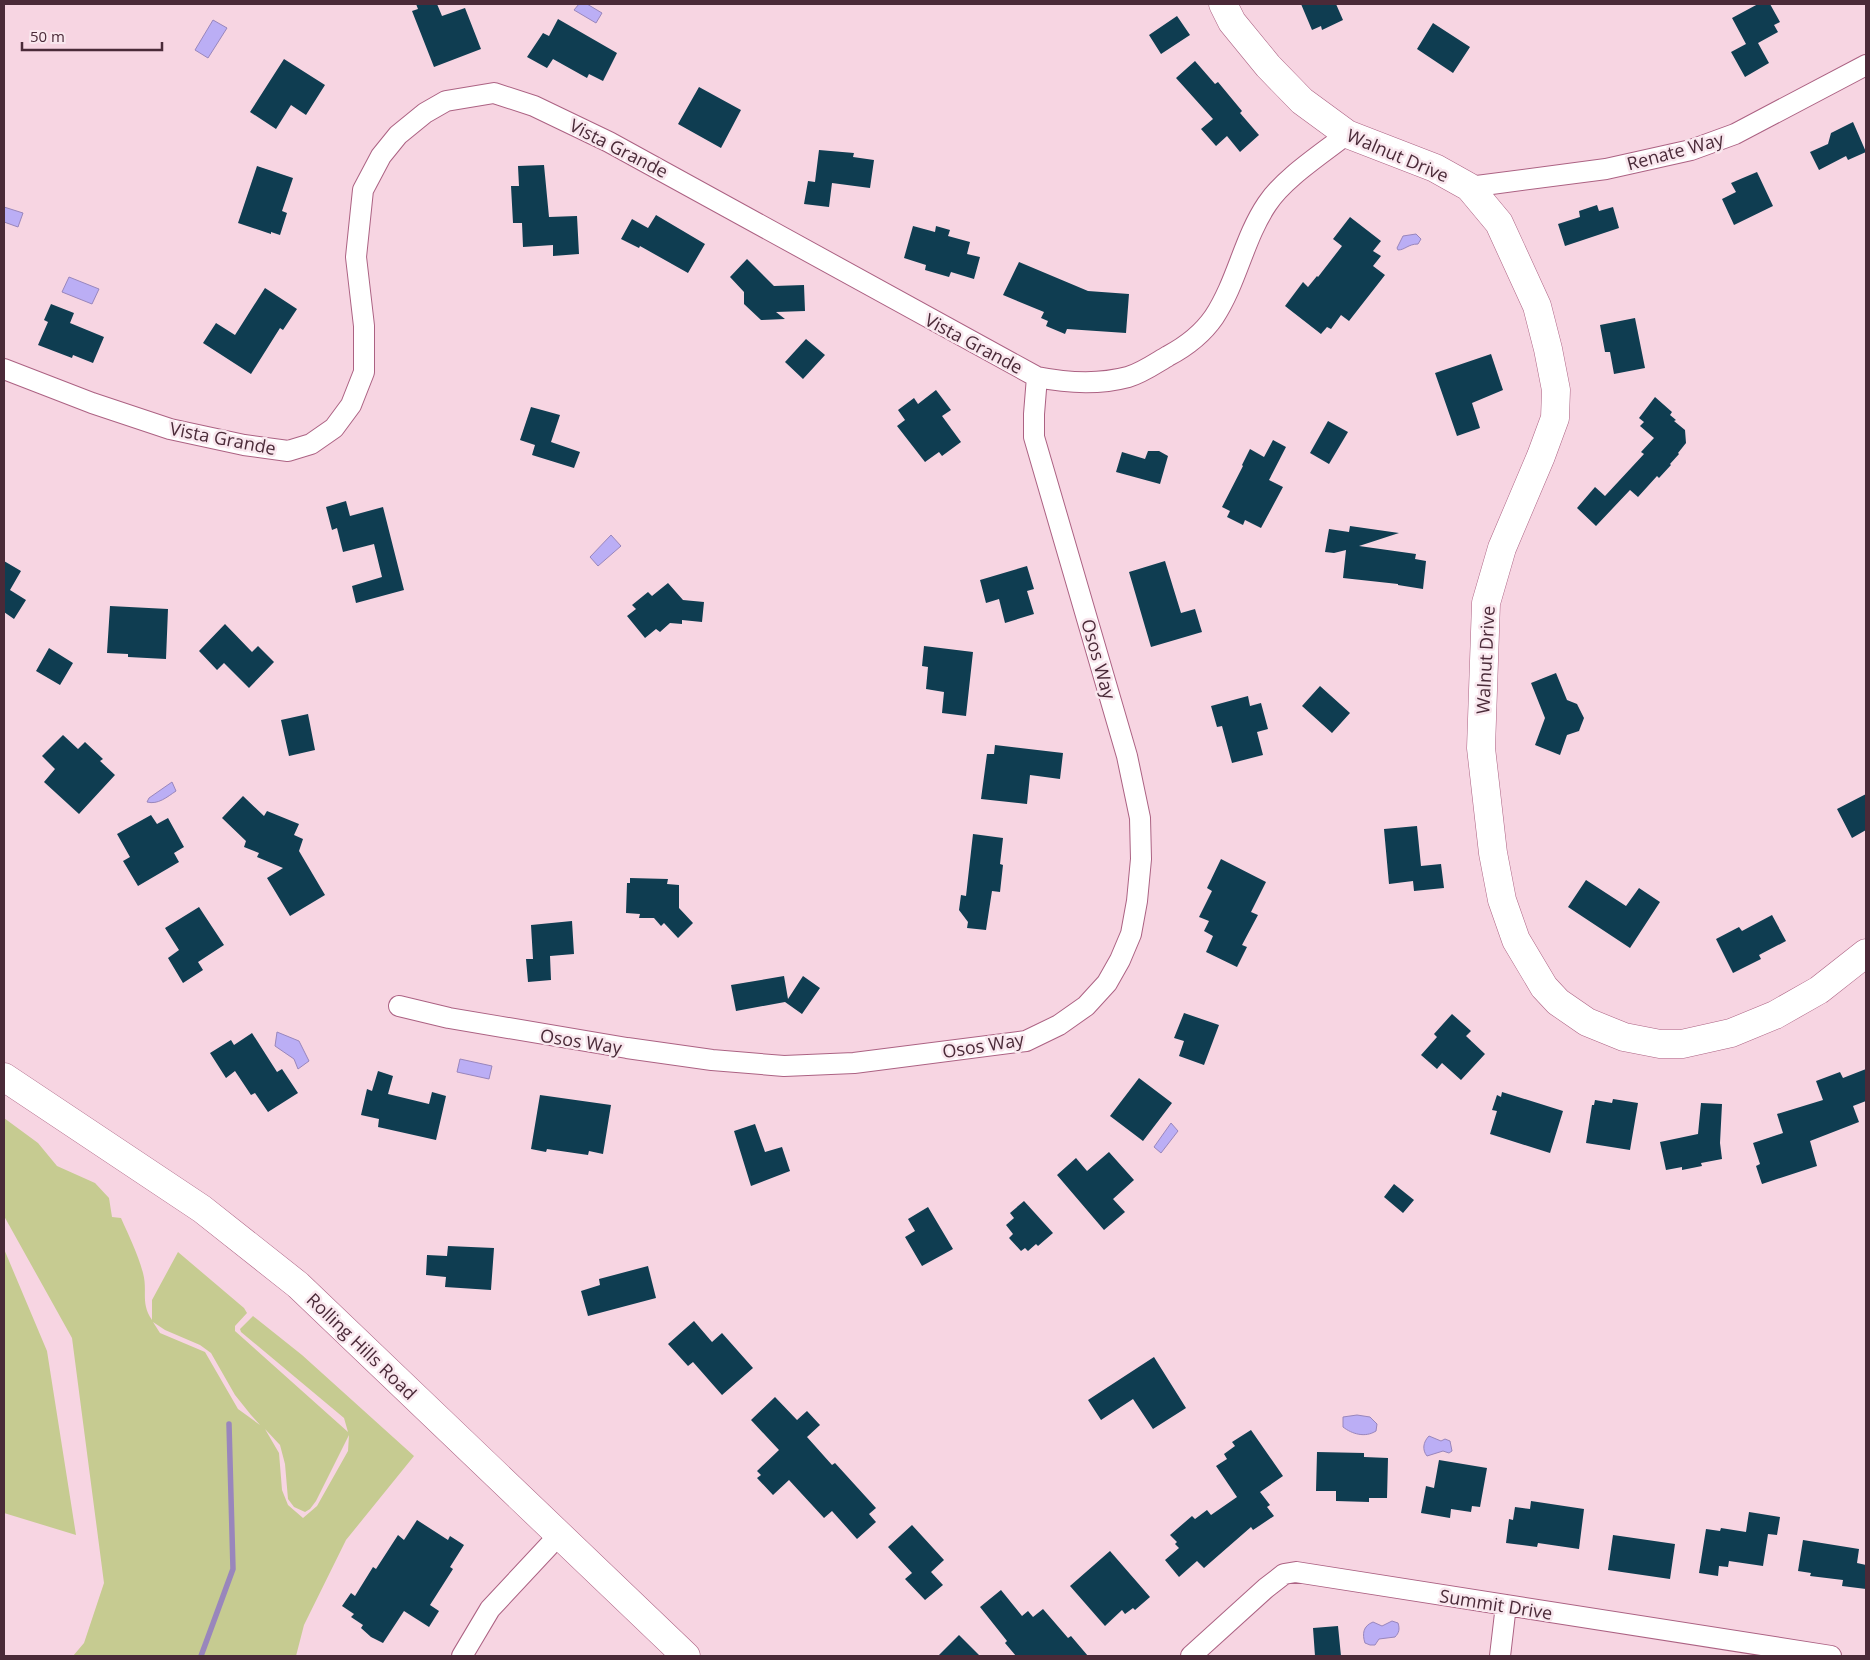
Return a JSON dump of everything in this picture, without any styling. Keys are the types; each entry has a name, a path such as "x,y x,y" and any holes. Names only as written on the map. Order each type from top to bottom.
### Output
{"street":[{"name":"Walnut Drive","path":"1223,4 1232,22 1268,66 1302,101 1347,134 1435,168 1469,187 1499,223 1537,306 1556,390 1555,418 1502,548 1486,603 1481,748 1493,853 1500,891 1516,940 1544,987 1558,1002 1587,1022 1624,1037 1660,1044 1682,1044 1731,1033 1775,1014 1819,990 1866,953"},
{"name":"Renate Way","path":"1469,187 1606,169 1691,150 1735,134 1866,66"},
{"name":"Vista Grande","path":"4,369 92,403 170,429 244,445 288,451 311,444 334,428 351,405 364,372 364,326 356,257 363,190 381,156 398,134 425,113 446,101 494,93 534,106 609,142 1038,377 1057,381 1080,382 1129,377 1180,349 1214,318 1254,227 1267,204 1284,183 1347,134"},
{"name":"Osos Way","path":"398,1006 459,1020 627,1048 712,1060 784,1066 854,1063 1026,1041 1059,1025 1086,1006 1107,983 1120,960 1131,934 1137,901 1141,859 1140,818 1127,756 1034,437 1034,414 1038,377"},
{"name":"Rolling Hills Road","path":"4,1078 155,1176 202,1209 298,1285 686,1656"},
{"path":"462,1656 490,1609 559,1535"},
{"name":"Summit Drive","path":"1191,1656 1266,1588 1284,1574 1296,1572 1831,1656"},
{"path":"1500,1656 1506,1605"}],"green space":[{"path":"4,1118 38,1143 57,1166 95,1183 109,1198 112,1217 121,1218 139,1259 144,1279 146,1308 152,1320 152,1300 178,1252 244,1308 247,1313 235,1326 235,1331 348,1432 344,1418 241,1332 240,1329 253,1316 302,1355 414,1456 346,1540 304,1625 296,1656 73,1656 84,1643 104,1583 72,1338 4,1216","holes":["153,1322 165,1330 200,1345 211,1353 235,1395 260,1425 238,1409 205,1352 160,1333","265,1429 280,1445 285,1464 288,1499 294,1507 305,1512 316,1501 349,1435 348,1451 317,1506 303,1518 288,1505 282,1490 279,1453"]},
{"path":"4,1249 47,1351 76,1535 4,1513"}],"shaded area":[{"path":"579,4 587,4 602,13 596,23 574,10"},
{"path":"213,20 227,28 208,58 195,50"},
{"path":"4,207 23,213 18,227 4,222"},
{"path":"1416,234 1421,239 1418,244 1398,250 1397,248 1403,236"},
{"path":"69,277 99,289 92,304 62,292"},
{"path":"611,535 621,546 598,566 590,557"},
{"path":"172,782 176,791 159,801 147,802 149,798"},
{"path":"277,1032 299,1041 309,1061 298,1069 294,1059 275,1046"},
{"path":"460,1059 492,1066 489,1079 457,1072"},
{"path":"1171,1123 1178,1131 1161,1153 1154,1147"},
{"path":"1357,1415 1370,1417 1377,1424 1376,1431 1363,1435 1350,1432 1343,1427 1343,1417"},
{"path":"1429,1436 1441,1441 1445,1439 1450,1441 1452,1451 1449,1453 1443,1451 1427,1456 1424,1446"},
{"path":"1392,1621 1399,1625 1399,1631 1395,1637 1379,1639 1375,1645 1365,1643 1364,1633 1367,1626 1373,1622 1382,1626"}],"building":[{"path":"416,4 437,4 442,16 465,8 481,49 434,67 412,11 418,9"},
{"path":"1301,4 1336,4 1343,20 1322,30 1321,26 1312,30"},
{"path":"1758,4 1770,4 1780,22 1774,25 1778,32 1758,43 1769,63 1745,77 1731,52 1746,44 1732,18"},
{"path":"1177,16 1190,35 1161,54 1149,35"},
{"path":"558,19 617,53 603,81 589,74 587,78 553,59 547,68 527,57 543,33 549,36"},
{"path":"1433,23 1470,47 1453,73 1417,49"},
{"path":"284,59 325,85 306,115 291,105 276,129 250,112"},
{"path":"1195,61 1215,84 1218,82 1242,111 1240,113 1259,135 1240,152 1227,136 1216,146 1201,129 1213,119 1176,78"},
{"path":"699,87 741,110 721,148 678,124"},
{"path":"1853,122 1866,152 1848,160 1846,156 1819,170 1810,152 1828,144 1831,133"},
{"path":"819,150 854,153 853,157 874,160 870,188 832,183 829,207 804,204 808,181 815,182"},
{"path":"544,165 549,217 577,216 579,254 553,256 553,245 523,247 522,223 513,223 511,186 519,186 518,166"},
{"path":"257,166 293,178 282,211 287,213 280,235 271,232 271,234 238,223"},
{"path":"1757,172 1773,206 1734,225 1722,199 1736,192 1731,183"},
{"path":"1597,205 1599,211 1613,207 1619,228 1565,246 1558,224 1580,217 1579,211"},
{"path":"656,215 705,244 688,273 640,246 639,248 621,239 632,219 648,228"},
{"path":"1350,217 1381,241 1373,251 1381,256 1373,266 1385,275 1349,321 1341,315 1331,329 1327,327 1321,334 1285,306 1303,282 1308,287 1318,277 1342,246 1333,239"},
{"path":"913,226 935,232 936,226 950,230 948,236 970,242 967,254 980,257 974,279 951,272 949,277 925,270 926,265 904,258"},
{"path":"747,259 774,286 804,285 805,311 776,312 785,319 761,320 744,304 744,292 730,277"},
{"path":"1019,262 1088,291 1129,294 1126,333 1067,329 1065,334 1046,326 1048,321 1041,318 1044,312 1003,295"},
{"path":"265,288 297,309 283,330 280,328 251,374 203,343 216,323 235,335"},
{"path":"51,304 74,313 70,323 104,337 93,363 73,355 72,358 38,345 48,322 44,320"},
{"path":"1635,318 1645,368 1614,374 1610,352 1605,352 1600,325"},
{"path":"806,339 825,355 803,379 785,362"},
{"path":"1491,354 1503,390 1472,403 1480,428 1457,436 1435,373"},
{"path":"936,390 951,410 942,416 961,442 942,456 939,452 925,462 897,426 905,420 898,410 914,398 918,404"},
{"path":"1655,397 1672,412 1670,415 1676,420 1674,421 1685,430 1686,443 1671,465 1659,478 1657,476 1638,497 1630,490 1596,526 1577,508 1595,487 1605,496 1644,454 1641,452 1654,438 1640,426 1644,422 1639,418"},
{"path":"531,407 560,415 551,442 580,452 574,468 532,455 535,445 520,440"},
{"path":"1328,421 1348,432 1329,464 1310,453"},
{"path":"1273,440 1286,447 1269,480 1283,487 1261,528 1245,520 1243,525 1227,517 1230,511 1222,507 1250,449 1264,457"},
{"path":"1148,451 1159,451 1168,456 1160,484 1116,472 1122,452 1145,459"},
{"path":"346,501 350,516 383,507 404,590 356,603 352,586 382,577 374,544 343,552 337,528 332,530 326,507"},
{"path":"1350,526 1399,533 1359,546 1416,554 1415,559 1426,561 1423,589 1398,584 1343,578 1346,550 1334,553 1325,552 1329,529 1349,532"},
{"path":"4,561 21,571 10,590 26,600 14,619 4,612"},
{"path":"1165,561 1181,613 1195,609 1202,632 1151,647 1129,572"},
{"path":"1027,566 1034,589 1027,591 1034,614 1005,623 999,599 986,603 980,580"},
{"path":"668,583 683,600 704,602 702,622 682,620 682,624 670,623 660,632 656,629 645,638 627,616 636,609 632,605 648,592 652,596"},
{"path":"110,606 168,609 166,659 128,657 128,654 107,653"},
{"path":"225,624 252,652 258,646 274,662 249,688 224,663 217,670 199,651"},
{"path":"924,646 973,652 966,716 942,713 944,692 926,689 928,667 922,666"},
{"path":"49,648 73,663 60,685 36,671"},
{"path":"1556,673 1567,700 1577,704 1584,718 1579,731 1567,735 1560,755 1535,745 1545,718 1531,683"},
{"path":"1320,686 1350,713 1332,733 1302,706"},
{"path":"1248,696 1250,706 1261,703 1268,729 1257,732 1263,755 1232,763 1222,726 1217,727 1211,706"},
{"path":"308,714 315,750 289,756 281,720"},
{"path":"63,735 78,749 85,742 103,759 100,761 115,775 79,814 44,782 55,769 42,756"},
{"path":"995,745 1063,753 1060,779 1030,775 1027,804 981,799 987,754 994,754"},
{"path":"1866,794 1866,830 1852,838 1837,809"},
{"path":"243,796 264,816 267,811 299,824 294,835 303,839 299,851 325,895 290,916 267,878 283,868 257,857 259,853 244,847 246,841 222,818"},
{"path":"151,815 157,824 168,818 184,847 174,853 179,862 138,886 123,861 130,857 117,834"},
{"path":"1417,826 1421,866 1441,864 1444,888 1414,891 1413,881 1389,884 1384,829"},
{"path":"973,834 1003,838 1000,864 1003,865 1000,892 992,891 986,930 967,928 968,922 959,910 961,895 966,896"},
{"path":"1221,859 1266,882 1251,912 1258,915 1242,945 1247,947 1237,967 1206,952 1213,936 1204,931 1209,921 1199,917 1212,891 1207,888"},
{"path":"630,878 668,879 667,884 679,885 679,908 693,923 678,938 664,923 661,926 654,918 639,918 640,914 626,913 627,883 630,883"},
{"path":"1586,880 1626,906 1639,888 1660,902 1630,948 1568,907"},
{"path":"199,907 224,945 198,962 203,970 183,983 168,958 179,950 165,928"},
{"path":"1772,915 1786,941 1759,955 1761,959 1733,973 1716,939 1739,927 1742,931"},
{"path":"572,921 574,954 550,956 551,980 528,982 526,959 533,959 531,925"},
{"path":"784,976 788,999 803,976 820,988 802,1014 785,1002 736,1011 731,985"},
{"path":"1184,1013 1219,1025 1204,1065 1179,1056 1184,1041 1174,1038"},
{"path":"1452,1014 1471,1031 1466,1036 1485,1054 1461,1080 1442,1063 1437,1069 1421,1055 1437,1037 1434,1034"},
{"path":"252,1033 277,1072 282,1069 298,1093 268,1112 255,1093 251,1095 235,1071 226,1078 210,1053 231,1040 234,1045"},
{"path":"1866,1069 1866,1101 1853,1106 1859,1122 1810,1141 1817,1166 1762,1184 1756,1166 1760,1164 1753,1143 1783,1133 1777,1114 1823,1100 1816,1081 1840,1072 1843,1078"},
{"path":"378,1071 393,1076 388,1094 429,1104 432,1092 446,1096 436,1140 378,1127 379,1119 361,1115 367,1089 372,1091"},
{"path":"1139,1078 1172,1103 1143,1141 1110,1116"},
{"path":"1502,1092 1563,1111 1550,1153 1490,1134 1497,1111 1492,1110 1497,1095 1501,1097"},
{"path":"540,1095 611,1105 603,1154 589,1151 588,1155 547,1149 546,1152 531,1149"},
{"path":"1613,1099 1638,1103 1630,1150 1586,1143 1592,1105 1594,1105 1595,1100 1612,1103"},
{"path":"1701,1103 1722,1104 1720,1143 1722,1159 1701,1163 1702,1166 1682,1170 1682,1167 1666,1170 1660,1142 1698,1134"},
{"path":"755,1124 765,1152 782,1147 790,1171 751,1186 734,1131"},
{"path":"1109,1152 1134,1180 1113,1199 1125,1212 1104,1230 1057,1175 1076,1158 1087,1171"},
{"path":"1394,1184 1414,1200 1403,1213 1384,1197"},
{"path":"1024,1201 1053,1233 1038,1246 1036,1244 1028,1251 1025,1248 1021,1251 1009,1238 1013,1234 1006,1225 1014,1218 1010,1213"},
{"path":"928,1207 953,1249 922,1266 905,1237 915,1231 908,1219"},
{"path":"448,1246 494,1248 491,1290 445,1287 446,1277 426,1275 427,1255 447,1256"},
{"path":"648,1266 656,1298 588,1316 581,1291 600,1285 599,1279"},
{"path":"694,1321 712,1342 722,1333 753,1368 722,1395 693,1362 688,1366 668,1344"},
{"path":"1154,1357 1186,1408 1153,1429 1133,1399 1101,1420 1088,1400"},
{"path":"775,1397 797,1420 807,1411 820,1425 807,1437 832,1465 835,1463 876,1508 869,1514 876,1522 857,1539 832,1511 824,1518 789,1480 773,1495 757,1478 761,1475 757,1471 779,1450 751,1420"},
{"path":"1251,1430 1283,1476 1260,1492 1270,1505 1267,1507 1274,1516 1253,1530 1251,1527 1204,1568 1197,1561 1179,1577 1165,1560 1179,1548 1175,1544 1177,1542 1170,1535 1192,1516 1195,1519 1207,1510 1211,1515 1237,1497 1216,1466 1227,1459 1224,1454 1235,1446 1232,1442"},
{"path":"1317,1452 1364,1453 1364,1457 1388,1458 1387,1498 1369,1498 1369,1502 1336,1501 1336,1491 1316,1491"},
{"path":"1439,1460 1487,1468 1480,1507 1472,1506 1471,1512 1451,1509 1450,1518 1421,1513 1426,1486 1434,1488"},
{"path":"1531,1501 1584,1509 1579,1549 1538,1543 1537,1547 1506,1543 1509,1519 1513,1520 1515,1507 1530,1509"},
{"path":"1749,1512 1780,1517 1777,1535 1768,1534 1763,1566 1729,1561 1728,1567 1719,1566 1718,1576 1699,1573 1706,1529 1720,1531 1721,1528 1746,1532"},
{"path":"417,1520 448,1540 450,1536 464,1545 450,1567 453,1569 430,1605 439,1611 429,1627 404,1611 383,1643 371,1637 361,1628 363,1625 351,1617 354,1614 342,1606 351,1593 355,1596 373,1567 376,1569 398,1535 404,1540"},
{"path":"912,1525 944,1560 931,1572 943,1585 925,1600 905,1579 912,1573 888,1547"},
{"path":"1613,1535 1675,1544 1670,1579 1608,1570"},
{"path":"1803,1540 1859,1549 1857,1563 1866,1565 1866,1589 1842,1586 1843,1580 1810,1576 1811,1573 1798,1571"},
{"path":"1110,1551 1150,1597 1135,1610 1133,1608 1125,1614 1122,1610 1105,1626 1070,1586"},
{"path":"1001,1590 1022,1616 1028,1611 1033,1617 1043,1609 1068,1638 1071,1636 1088,1656 1016,1656 1005,1643 1007,1641 980,1607"},
{"path":"1338,1626 1341,1656 1315,1656 1313,1628"},
{"path":"959,1635 980,1656 938,1656"}],"waterway":[{"path":"201,1656 233,1569 229,1424"}]}
